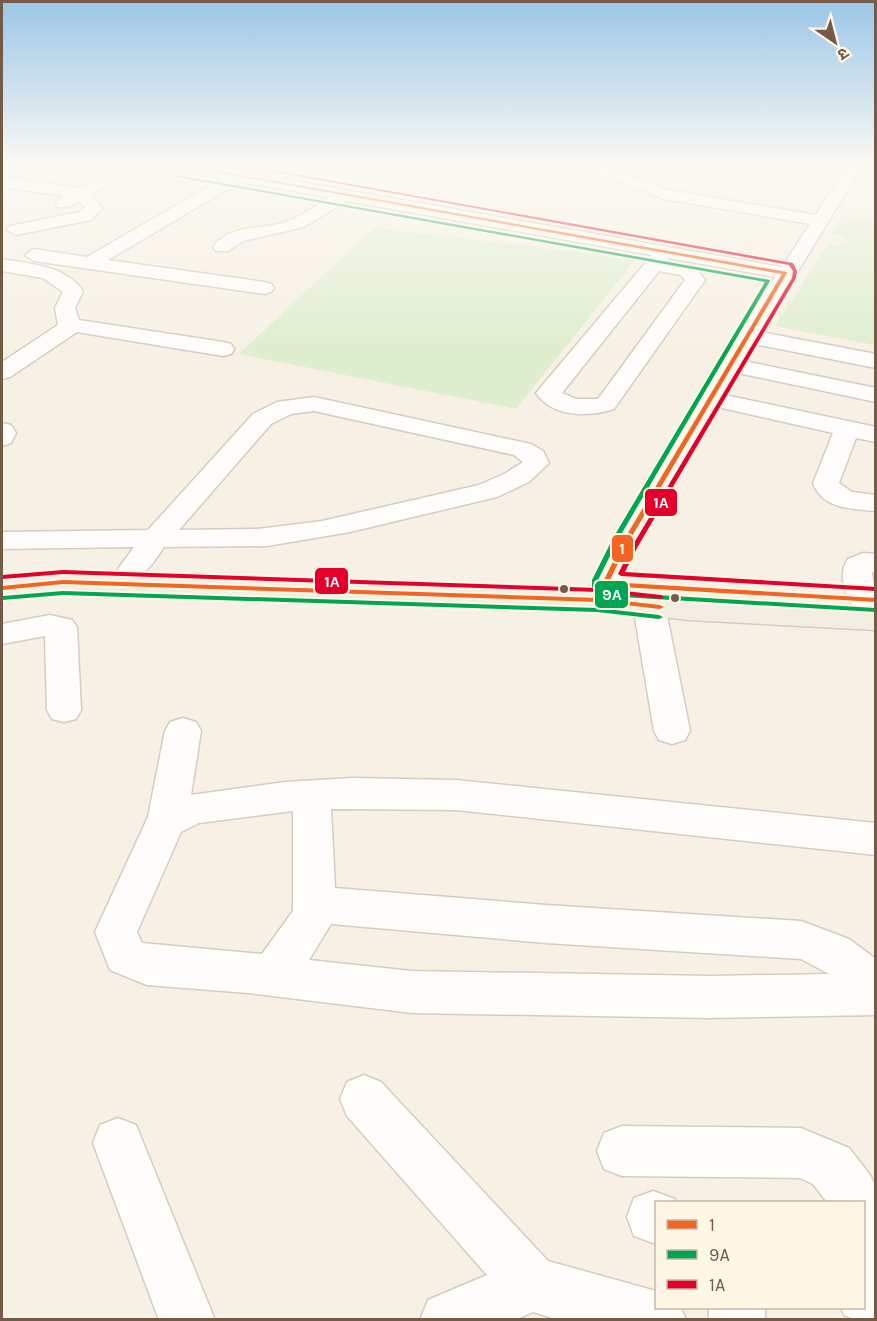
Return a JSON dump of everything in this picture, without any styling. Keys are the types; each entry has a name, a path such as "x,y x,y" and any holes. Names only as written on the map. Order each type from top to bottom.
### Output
{"main road":[{"path":"2,574 133,569 872,606"},
{"path":"2,588 63,582 601,592 649,606 872,606"}],"street":[{"path":"9,233 33,228"},
{"path":"90,263 151,228"},
{"path":"222,247 229,239 241,234 285,228"},
{"path":"507,228 659,258 785,273"},
{"path":"601,592 625,543 785,273 817,228"},
{"path":"2,251 264,288"},
{"path":"659,258 687,270 695,280 673,311 613,352 638,304 659,258"},
{"path":"2,265 46,273 63,279 73,291 65,308 66,321 73,325 223,349"},
{"path":"638,304 673,311"},
{"path":"6,364 73,325"},
{"path":"748,336 876,361"},
{"path":"732,365 876,395"},
{"path":"712,399 876,435"},
{"path":"2,541 156,538 266,537 311,532 487,490 514,480 528,472 536,463 534,456 522,449 314,404 285,407 262,419 156,538 133,569"},
{"path":"847,429 826,483 829,491 846,500 876,503"},
{"path":"2,430 4,433 2,438"},
{"path":"872,606 857,575 858,565 863,562 876,562"},
{"path":"649,606 672,730"},
{"path":"2,634 50,625 62,627 64,710"},
{"path":"183,730 167,821 158,834 116,932 124,956 147,965 273,976 412,992 710,997 876,993"},
{"path":"167,821 193,809 311,796 352,793 456,795 876,839"},
{"path":"273,976 314,916 311,796"},
{"path":"314,904 546,924 801,940 820,946 844,958 862,973 876,993"},
{"path":"364,1100 532,1284 658,1320"},
{"path":"118,1143 187,1320"},
{"path":"622,1150 801,1153 831,1166 852,1193 854,1201"},
{"path":"865,1234 876,1271"},
{"path":"448,1320 532,1284"}],"green space":[{"path":"374,228 636,259 516,409 239,354"},
{"path":"835,228 875,228 875,345 775,326 828,245 839,246 846,236 831,233"}],"transit line":[{"name":"9A","path":"468,228 768,281 616,538 595,580 595,587 604,594 875,610"},
{"name":"1","path":"529,228 785,273 625,543 605,584 876,600"},
{"name":"1A","path":"587,228 791,264 795,271 794,278 634,548 621,574 876,589"},
{"name":"1A","path":"2,577 63,572 598,590 661,597"},
{"name":"1","path":"2,588 63,582 598,600 660,607"},
{"name":"9A","path":"3,598 63,593 597,610 659,617"}]}
